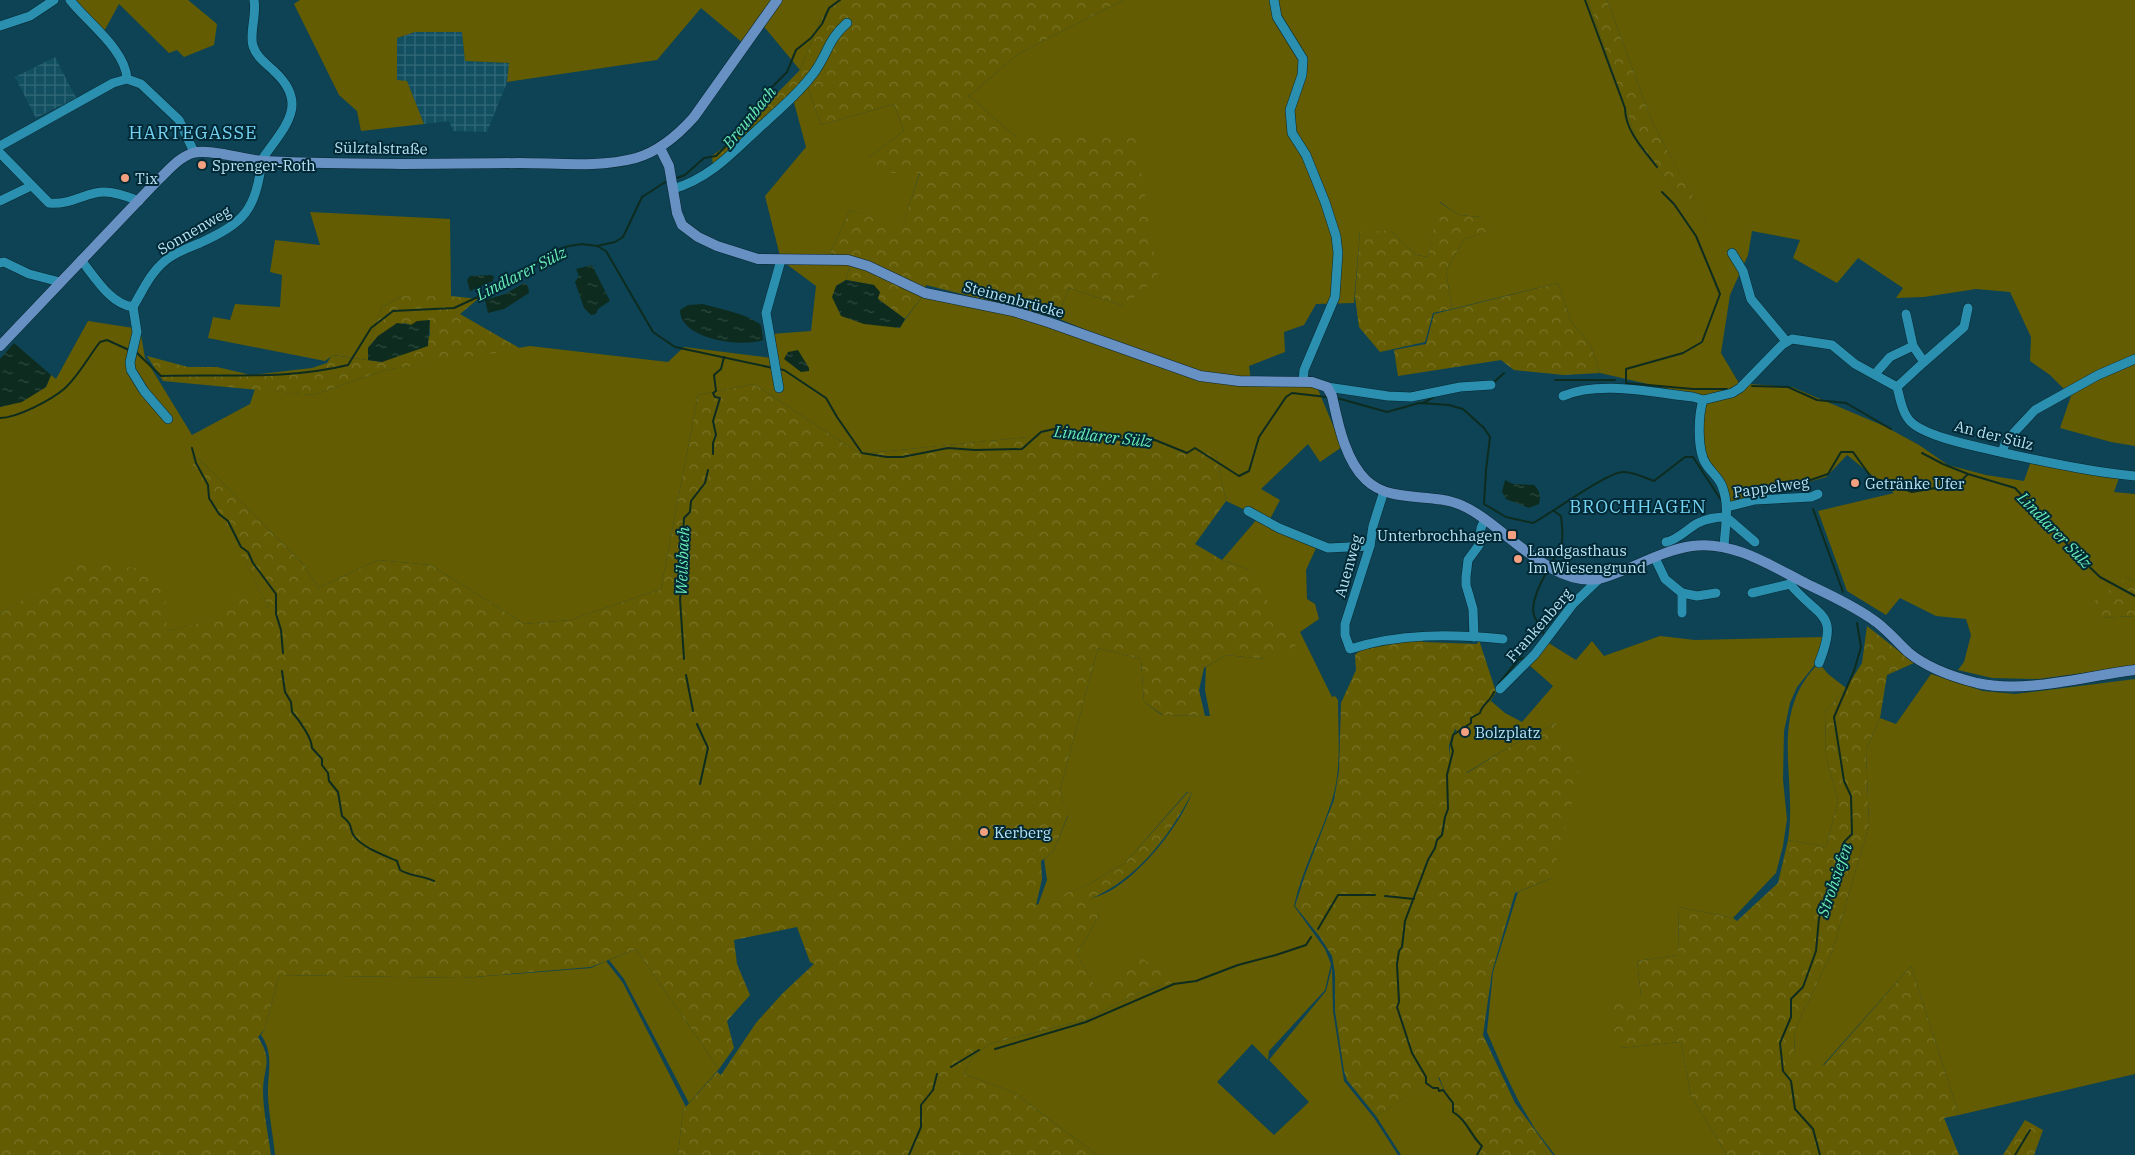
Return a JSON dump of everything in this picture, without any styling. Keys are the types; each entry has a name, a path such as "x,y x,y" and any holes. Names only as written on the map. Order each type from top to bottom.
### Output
{"main road":[{"path":"660,148 678,134 694,117 777,0"},
{"name":"Sülztalstraße","path":"194,152 261,161 585,163 615,162 638,158 660,148"},
{"name":"Steinenbrücke","path":"660,148 672,182 679,220 682,225 698,237 736,253 758,259 833,258 848,260 868,266 925,292 1013,311 1200,376 1239,381 1303,382 1320,384 1329,389"},
{"path":"0,346 179,160 194,152"},
{"path":"1329,389 1345,441 1357,470 1368,482 1384,491 1446,500 1462,506 1535,557 1567,576 1591,580 1599,579 1691,546 1724,547 1744,553 1792,580 1871,618 1922,661 1942,671 1976,682 2002,686 2027,686 2135,670"}],"street":[{"path":"0,26 30,16 54,0"},
{"path":"254,0 253,45 260,59 277,73 288,86 293,98 290,116 261,161"},
{"path":"1274,0 1277,17 1303,59 1302,75 1290,110 1292,132 1306,156 1325,202 1336,236 1338,254 1335,297 1304,370 1303,382"},
{"path":"72,3 102,35 124,64 127,79"},
{"path":"672,182 688,185 720,165 767,120 798,94 819,66 825,50 837,32 847,23"},
{"path":"0,146 113,83 127,79 141,84 179,120 194,152"},
{"path":"0,153 49,203 62,204 104,192 129,197 139,202"},
{"name":"Sonnenweg","path":"133,307 148,279 167,259 230,228 244,216 258,190 261,161"},
{"path":"0,201 31,186"},
{"path":"1732,253 1743,271 1751,299 1786,341"},
{"path":"81,260 111,296 126,306 133,307 137,332 131,370 144,391 168,420"},
{"path":"779,388 766,313 781,260"},
{"path":"0,263 4,262 29,274 60,282"},
{"path":"1564,396 1585,389 1606,388 1693,397 1703,400 1732,393 1740,388 1786,341 1792,339 1832,345 1855,364 1897,387 1964,328 1968,308"},
{"path":"1906,314 1913,346 1924,362"},
{"path":"1875,374 1890,357 1913,346"},
{"path":"2002,452 2006,441 2035,410 2098,375 2135,359"},
{"path":"1329,389 1411,397 1460,387 1491,385"},
{"name":"An der Sülz","path":"1897,387 1906,416 1912,423 1959,443 2102,472 2135,476"},
{"path":"1703,400 1700,424 1702,453 1706,464 1722,485 1726,508 1724,547"},
{"name":"Auenweg","path":"1384,491 1370,546 1345,624 1345,635 1350,649 1373,643 1424,636 1474,637"},
{"name":"Pappelweg","path":"1666,542 1726,508 1755,500 1811,497 1818,494"},
{"path":"1726,508 1755,542"},
{"path":"1248,511 1279,528 1328,548 1370,546"},
{"path":"1484,521 1481,528 1479,545 1468,560 1466,577 1466,585 1473,609 1474,637 1503,639"},
{"path":"1655,558 1665,580 1682,593 1697,596 1716,593"},
{"name":"Frankenberg","path":"1500,689 1535,654 1573,604 1599,579"},
{"path":"1752,593 1792,580 1802,597 1824,616 1827,624 1828,636 1818,663"},
{"path":"1682,593 1682,613"}],"shaded area":[{"path":"415,32 462,32 465,61 510,63 507,82 487,132 453,131 449,121 424,124 407,81 397,81 397,38"},
{"path":"55,57 76,98 36,118 15,77"}],"green space":[{"path":"71,0 188,0 217,24 214,45 184,57 177,50 169,53 119,4 102,35"},
{"path":"300,0 773,0 743,43 701,8 657,60 507,82 509,63 465,61 462,32 415,32 397,38 397,80 407,81 424,124 361,131 357,111 339,95 294,4"},
{"path":"778,0 840,0 821,18 800,70 761,23"},
{"path":"840,0 1123,0 1018,54 969,96 1016,137 1136,137 1158,277 1124,306 1069,288 1057,318 926,285 925,293 905,319 878,299 874,285 846,280 852,257 830,253 850,210 902,226 920,173 872,173 868,158 904,131 894,104 821,125 805,79 792,95 713,166 712,156 724,147 800,70 821,18"},
{"path":"1123,0 1588,0 1639,147 1712,232 1653,124 1607,0 2135,0 2135,358 2067,392 2050,375 2030,361 2031,337 2010,292 1976,289 1924,297 1896,298 1903,288 1858,258 1837,283 1793,258 1800,240 1752,231 1748,255 1730,295 1721,353 1740,385 1732,389 1700,396 1600,373 1590,344 1571,322 1558,283 1452,309 1446,271 1464,239 1490,231 1481,217 1459,215 1440,202 1428,257 1416,255 1391,231 1360,231 1354,303 1316,304 1304,325 1284,332 1285,352 1249,366 1251,381 1317,387 1342,447 1320,462 1308,444 1261,489 1280,500 1269,521 1226,501 1216,455 1028,437 860,454 754,384 698,395 661,589 570,620 524,624 431,565 378,560 318,588 304,565 199,459 190,458 269,607 167,631 85,562 0,614 0,407 22,401 46,387 51,375 56,379 88,321 140,329 145,358 192,435 250,404 255,389 313,395 385,370 530,346 668,362 684,347 772,358 771,334 811,331 816,286 781,260 765,196 806,147 792,95 805,79 821,125 894,104 904,131 868,158 920,172 902,227 850,210 830,253 852,257 846,280 836,286 899,328 925,293 1013,311 1189,372 1057,318 1069,288 1124,306 1136,137 1016,137 969,96 1018,54"},
{"path":"1588,0 1607,0 1653,124 1714,235 1639,147"},
{"path":"1439,202 1459,215 1481,217 1491,231 1464,239 1446,271 1452,309 1433,313 1425,342 1380,352 1359,327 1355,297 1360,231 1391,231 1416,255 1428,257"},
{"path":"310,212 450,219 451,296 402,296 382,307 368,348 368,360 333,355 325,361 208,338 213,317 230,320 235,304 280,307 282,275 270,272 275,240 320,245"},
{"path":"1558,283 1571,322 1590,344 1600,373 1564,375 1514,370 1501,360 1398,376 1394,350 1426,344 1434,314"},
{"path":"402,296 451,296 478,299 460,314 521,349 385,370 313,395 163,381 147,356 188,367 217,367 251,375 312,368 327,363 332,355 382,362 430,336 429,320 411,325 404,323 378,336 368,348 382,307"},
{"path":"2135,361 2135,446 2111,442 2060,428 2071,396 2069,393"},
{"path":"754,384 860,454 1028,437 1126,438 1216,455 1226,501 1195,544 1222,560 1248,569 1296,646 1265,659 1226,655 1204,668 1199,690 1205,716 1163,715 1144,702 1141,659 1098,648 1060,790 1068,815 1053,852 1041,861 1042,879 1036,905 1089,884 1125,863 1188,792 1192,793 1173,826 1137,869 1107,891 1090,899 1099,916 1077,954 1100,995 1139,956 1174,982 1139,993 1085,1020 989,1044 972,1057 964,1074 1013,1092 1097,1155 678,1155 683,1110 717,1072 721,1075 756,1023 783,993 814,964 810,962 797,927 734,940 737,964 750,995 727,1021 734,1048 719,1069 636,949 591,967 462,978 279,975 265,1029 258,1037 263,1045 266,1058 263,1097 271,1155 0,1155 0,614 84,561 164,572 167,631 223,617 236,590 257,609 269,607 189,458 199,459 304,565 318,588 378,560 431,565 524,624 570,620 661,589 698,395"},
{"path":"1750,384 1792,387 1884,426 1919,445 1948,465 1986,475 2024,481 2031,461 2120,475 2114,492 2135,494 2135,581 2127,577 2100,618 2135,616 2135,666 2038,679 1992,678 1958,670 1964,662 1971,635 1966,619 1936,616 1900,598 1886,615 1847,591 1818,511 1894,493 1847,455 1826,477 1729,505 1707,463 1701,424 1706,404 1710,400 1742,392"},
{"path":"1258,518 1317,546 1306,570 1307,599 1315,604 1319,619 1300,632 1332,697 1335,696 1338,700 1338,763 1332,800 1297,892 1294,906 1325,949 1331,964 1325,990 1269,1051 1268,1060 1252,1044 1217,1082 1274,1135 1309,1102 1269,1060 1326,991 1332,967 1333,1011 1344,1081 1374,1118 1398,1155 1097,1155 1013,1092 964,1074 972,1057 989,1044 1085,1020 1139,993 1173,982 1100,996 1077,954 1099,916 1089,899 1108,892 1133,874 1145,862 1168,835 1192,793 1187,792 1125,863 1089,884 1038,905 1047,880 1044,859 1053,852 1068,816 1060,790 1098,648 1141,659 1144,702 1162,715 1210,716 1205,690 1206,667 1226,655 1265,659 1248,569 1222,560"},
{"path":"2127,577 2135,581 2135,616 2100,618 2084,609"},
{"path":"1867,626 1914,663 1887,675 1880,718 1866,750 1869,825 1832,952 1795,1029 1794,1056 1824,1065 1911,966 1959,1115 1944,1118 1959,1155 1727,1155 1691,1096 1681,1042 1620,1048 1613,1039 1613,1005 1641,996 1637,961 1678,955 1679,907 1733,918 1737,921 1778,883 1788,840 1826,847 1838,801 1826,756 1825,712 1846,688 1862,663"},
{"path":"1660,636 1695,640 1826,637 1817,662 1797,687 1790,703 1784,731 1783,780 1787,819 1776,873 1733,918 1679,907 1678,955 1637,961 1641,996 1620,1048 1681,1042 1691,1096 1727,1155 1555,1155 1535,1129 1518,1100 1487,1032 1493,972 1518,892 1552,878 1556,723 1512,745 1466,773 1464,763 1449,763 1452,740 1455,732 1466,720 1491,701 1505,713 1522,722 1553,686 1528,664 1547,642 1576,660 1592,641 1604,656"},
{"path":"1422,638 1423,642 1477,644 1479,640 1496,692 1485,709 1466,730 1461,733 1455,729 1449,745 1449,762 1465,763 1467,773 1512,745 1556,723 1579,775 1552,878 1515,893 1492,972 1483,1035 1515,1103 1553,1155 1476,1155 1476,1142 1448,1099 1439,1077 1376,1116 1347,1080 1344,1071 1335,1011 1335,973 1332,956 1320,937 1295,906 1334,800 1339,771 1341,703 1356,670 1355,655 1361,649"},
{"path":"1819,663 1828,674 1846,688 1825,712 1826,756 1838,801 1826,847 1788,840 1790,817 1789,725 1794,703 1803,683"},
{"path":"1931,674 1983,691 2015,694 2135,679 2135,1074 1959,1115 1911,966 1823,1065 1794,1057 1795,1029 1832,952 1869,825 1866,750 1880,718 1896,724"},
{"path":"636,949 719,1069 689,1103 624,979 609,960"},
{"path":"606,961 623,983 686,1107 683,1110 678,1155 275,1155 268,1096 269,1057 261,1035 265,1029 279,975 462,978 591,968"},
{"path":"1438,1077 1448,1099 1476,1142 1476,1155 1401,1155 1376,1116"},
{"path":"2025,1120 2043,1130 2034,1155 2003,1155"}],"water":[{"path":"592,265 610,301 598,309 596,314 591,315 584,308 575,282 579,276 576,269"},
{"path":"470,276 494,276 493,281 470,291 467,280"},
{"path":"846,280 874,285 880,292 878,299 905,319 900,328 864,324 841,316 832,297 836,286"},
{"path":"524,283 528,286 529,293 504,309 488,313 485,300 505,294"},
{"path":"703,304 734,312 755,321 761,325 763,340 741,343 727,342 713,339 690,328 682,320 680,310 688,305"},
{"path":"430,320 428,346 382,362 368,360 368,348 378,336 397,323 411,325 417,321"},
{"path":"14,343 51,375 46,387 22,402 0,407 0,359"},
{"path":"798,350 809,371 801,372 784,359 788,352"},
{"path":"1505,480 1513,484 1534,485 1540,494 1539,504 1529,508 1506,499 1502,492"}],"waterway":[{"name":"Breunbach","path":"674,179 685,175 704,158 716,156 742,130 753,112 761,106 768,91 787,72 796,50 811,38 822,24 829,8 840,0"},
{"path":"1585,0 1625,108 1628,125 1636,140 1657,167"},
{"name":"Breunbach","path":"597,246 615,242 623,237 642,197 667,181"},
{"path":"1662,192 1674,204 1696,236 1720,294 1702,342 1683,353 1626,369 1626,383 1693,389 1727,389"},
{"name":"Lindlarer Sülz","path":"136,352 161,376 279,375 325,370 348,365 371,328 393,311 454,308 480,296 559,249 582,244 597,246 606,251 653,332 675,347 773,368"},
{"name":"Lindlarer Sülz","path":"0,418 24,412 43,403 64,389 74,379 100,342 107,340 129,350"},
{"name":"Weilsbach","path":"713,454 713,443 716,435 713,421 720,398 715,397 713,393 716,391 714,375 721,369 724,357"},
{"name":"Lindlarer Sülz","path":"778,369 784,370 826,398 862,453 902,457 948,448 975,450 1022,449 1041,432 1054,429 1133,442 1155,440 1187,453 1195,448 1239,476 1249,471 1259,437 1286,397 1292,393 1327,397"},
{"path":"1493,383 1504,373"},
{"path":"1555,380 1615,380"},
{"path":"1752,386 1788,387 1817,400 1846,403 1891,429"},
{"name":"Lindlarer Sülz","path":"1423,403 1434,397"},
{"name":"Lindlarer Sülz","path":"1337,398 1387,412 1419,403 1449,405 1463,409 1484,428 1490,437 1484,504 1506,517 1533,523 1593,485 1616,473 1632,473 1654,481 1685,457 1693,457 1723,503"},
{"path":"192,448 196,463 208,485 209,498 219,514 228,521 241,547 248,552 253,563 276,594 276,614 281,630 283,653"},
{"name":"Lindlarer Sülz","path":"1764,496 1828,474 1841,452 1853,452 1871,477 1912,492 1935,488 1952,490 1968,474 2015,488 2100,577 2135,596"},
{"path":"1922,453 1968,474"},
{"name":"Weilsbach","path":"684,659 680,599 682,584 679,571 682,558 684,518 690,512 691,501 705,483 708,470"},
{"name":"Strohsiefen","path":"1813,509 1843,592"},
{"path":"1552,561 1559,552 1562,534 1561,516 1554,511"},
{"path":"1544,636 1533,613 1533,608 1545,575"},
{"name":"Strohsiefen","path":"1820,1155 1813,1129 1795,1109 1791,1081 1783,1071 1780,1043 1791,1017 1791,999 1803,987 1816,951 1819,918 1844,842 1852,834 1851,796 1844,781 1834,717 1854,671 1861,647 1857,623"},
{"path":"1499,683 1519,659 1525,658"},
{"path":"282,671 285,692 291,702 292,712 308,734 312,748 322,759 322,765 328,773 329,781 338,792 342,816 350,825 354,836 368,848 397,861 400,870 434,881"},
{"name":"Weilsbach","path":"686,675 693,711"},
{"path":"1477,1155 1482,1146 1462,1119 1453,1112 1453,1103 1443,1090 1439,1091 1438,1088 1433,1088 1426,1083 1426,1077 1412,1053 1397,1007 1399,1002 1397,964 1399,951 1402,947 1405,921 1428,860 1437,840 1442,835 1448,809 1447,775 1453,751 1451,744 1453,735 1471,723 1471,718 1480,713 1494,692"},
{"name":"Weilsbach","path":"697,724 708,748 700,784"},
{"path":"1318,929 1338,895 1375,895"},
{"path":"1385,896 1414,899"},
{"path":"995,1049 1086,1022 1174,984 1196,981 1238,965 1306,945 1311,937"},
{"path":"951,1067 979,1050"},
{"path":"909,1155 921,1127 921,1105 933,1090 937,1074"},
{"name":"Strohsiefen","path":"2015,1155 2030,1130"}],"place":[{"name":"Sprenger-Roth","path":"202,165"},
{"name":"Tix","path":"125,178"},
{"name":"Getränke Ufer","path":"1855,483"},
{"name":"Unterbrochhagen","path":"1512,535"},
{"name":"Landgasthaus Im Wiesengrund","path":"1518,559"},
{"name":"Bolzplatz","path":"1465,732"},
{"name":"Kerberg","path":"984,832"}],"district":[{"name":"HARTEGASSE","path":"193,132"},
{"name":"BROCHHAGEN","path":"1638,506"}]}
